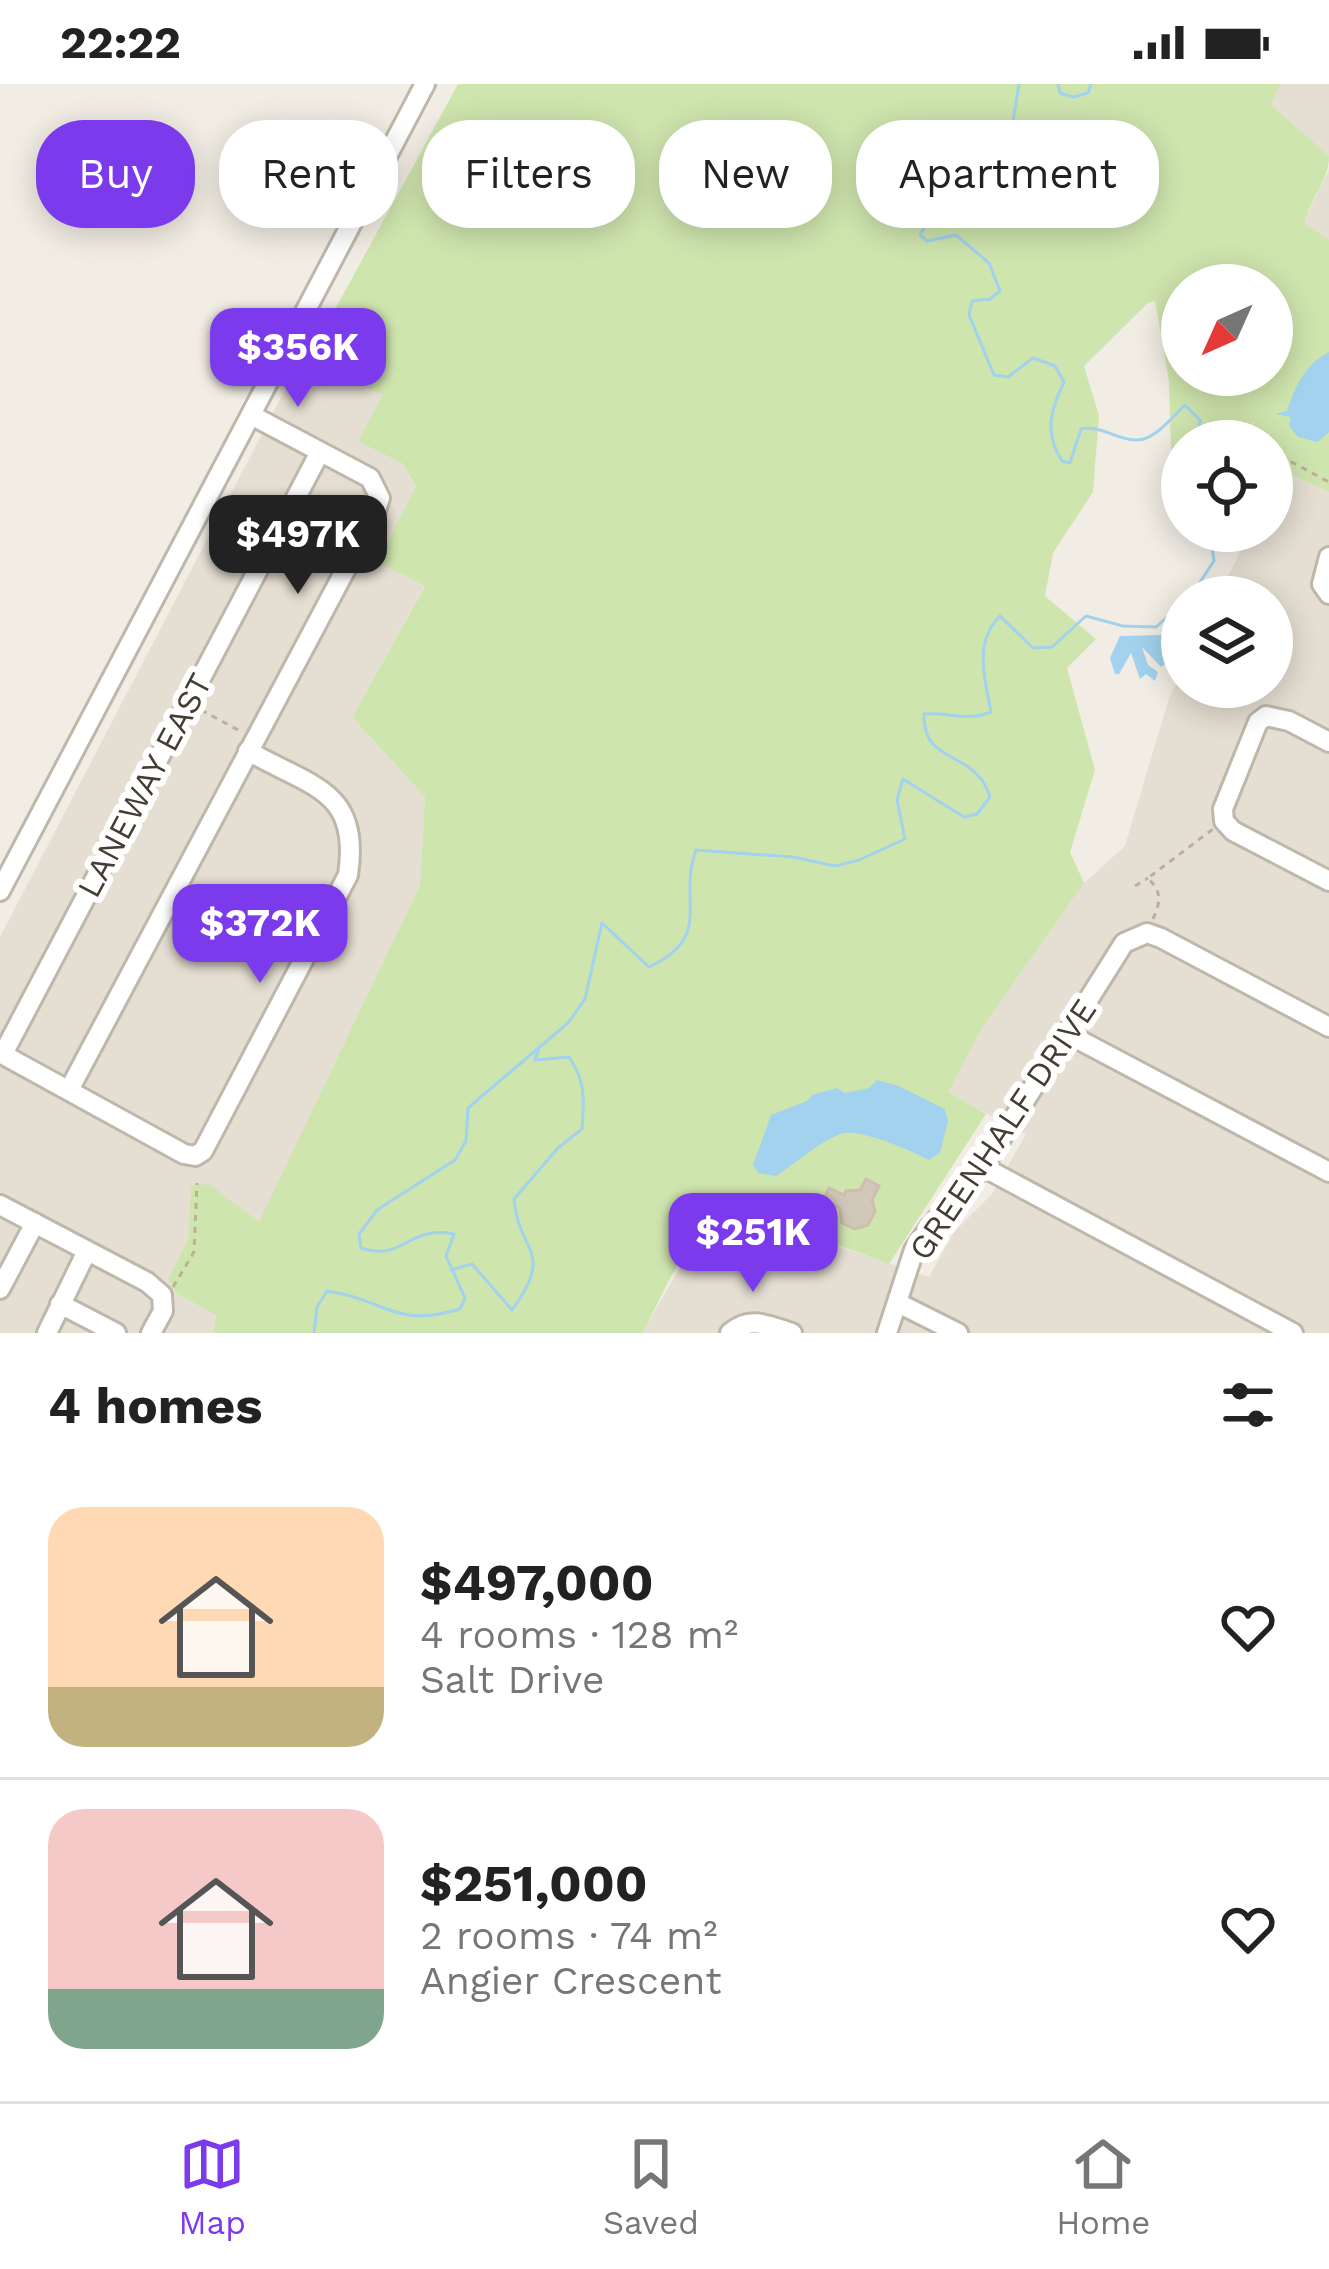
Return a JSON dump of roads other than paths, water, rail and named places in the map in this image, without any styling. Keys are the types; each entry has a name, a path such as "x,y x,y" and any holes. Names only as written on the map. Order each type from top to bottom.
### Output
{"street":[{"path":"0,891 425,84"},
{"path":"69,1090 380,497 370,478 250,415"},
{"name":"LANEWAY EAST","path":"1,1054 320,452"},
{"path":"1329,557 1322,584 1329,594"},
{"path":"1329,742 1276,716 1258,722 1223,809 1224,821 1233,831 1329,881"},
{"path":"1,1054 184,1154 195,1156 212,1137 348,875 352,845 347,818 331,795 247,743"},
{"name":"GREENHALF DRIVE","path":"887,1333 914,1250 929,1226 982,1167 1124,943 1147,933 1323,1024"},
{"path":"1323,1024 1328,1003"},
{"path":"1066,1033 1329,1172"},
{"path":"982,1167 1290,1332"},
{"path":"0,1205 147,1282 165,1298 151,1333"},
{"path":"0,1288 35,1223"},
{"path":"46,1333 87,1251"},
{"path":"898,1303 958,1333"},
{"path":"60,1304 116,1333"},
{"path":"730,1333 744,1323 758,1322 792,1333"}],"water":[{"path":"1329,352 1329,432 1318,442 1298,437 1291,417 1276,414 1287,411 1313,363"},
{"path":"1161,635 1161,667 1142,647 1148,665 1158,672 1155,681 1146,674 1140,679 1131,653 1115,674 1110,658 1120,636"},
{"path":"877,1080 945,1109 948,1121 940,1153 929,1160 885,1141 848,1133 824,1143 776,1176 758,1173 753,1165 771,1115 812,1095 837,1088 845,1093 869,1088"}],"waterway":[{"path":"1019,84 1013,121 1004,141 987,144 965,136 950,149 941,199 920,235 927,241 956,235 989,263 1000,291 990,299 972,301 969,315 994,375 1008,377 1033,358 1055,366 1064,382 1052,412 1051,431 1062,461 1070,463 1081,429 1131,440 1145,439 1161,428"},
{"path":"1058,84 1060,93 1073,97 1088,93 1091,84"},
{"path":"1169,420 1185,405 1200,420"},
{"path":"1204,576 1214,561 1213,552"},
{"path":"314,1333 317,1307 327,1291 404,1314 460,1309 465,1298 446,1256 454,1234 426,1234 375,1251 361,1248 359,1234 377,1210 455,1160 466,1141 468,1108 568,1023 585,999 602,923 649,967 682,943 688,930 696,850 793,857 835,866 859,860 905,839 897,800 903,779 964,817 977,814 990,797 984,783 929,739 924,714 991,712 984,650 1000,616 1033,648 1052,647 1086,616 1123,626 1156,627 1161,623"},
{"path":"451,1270 472,1264 512,1310 531,1275 531,1252 514,1199 558,1148 582,1129 583,1109 581,1083 569,1057 535,1060 540,1046"}]}
